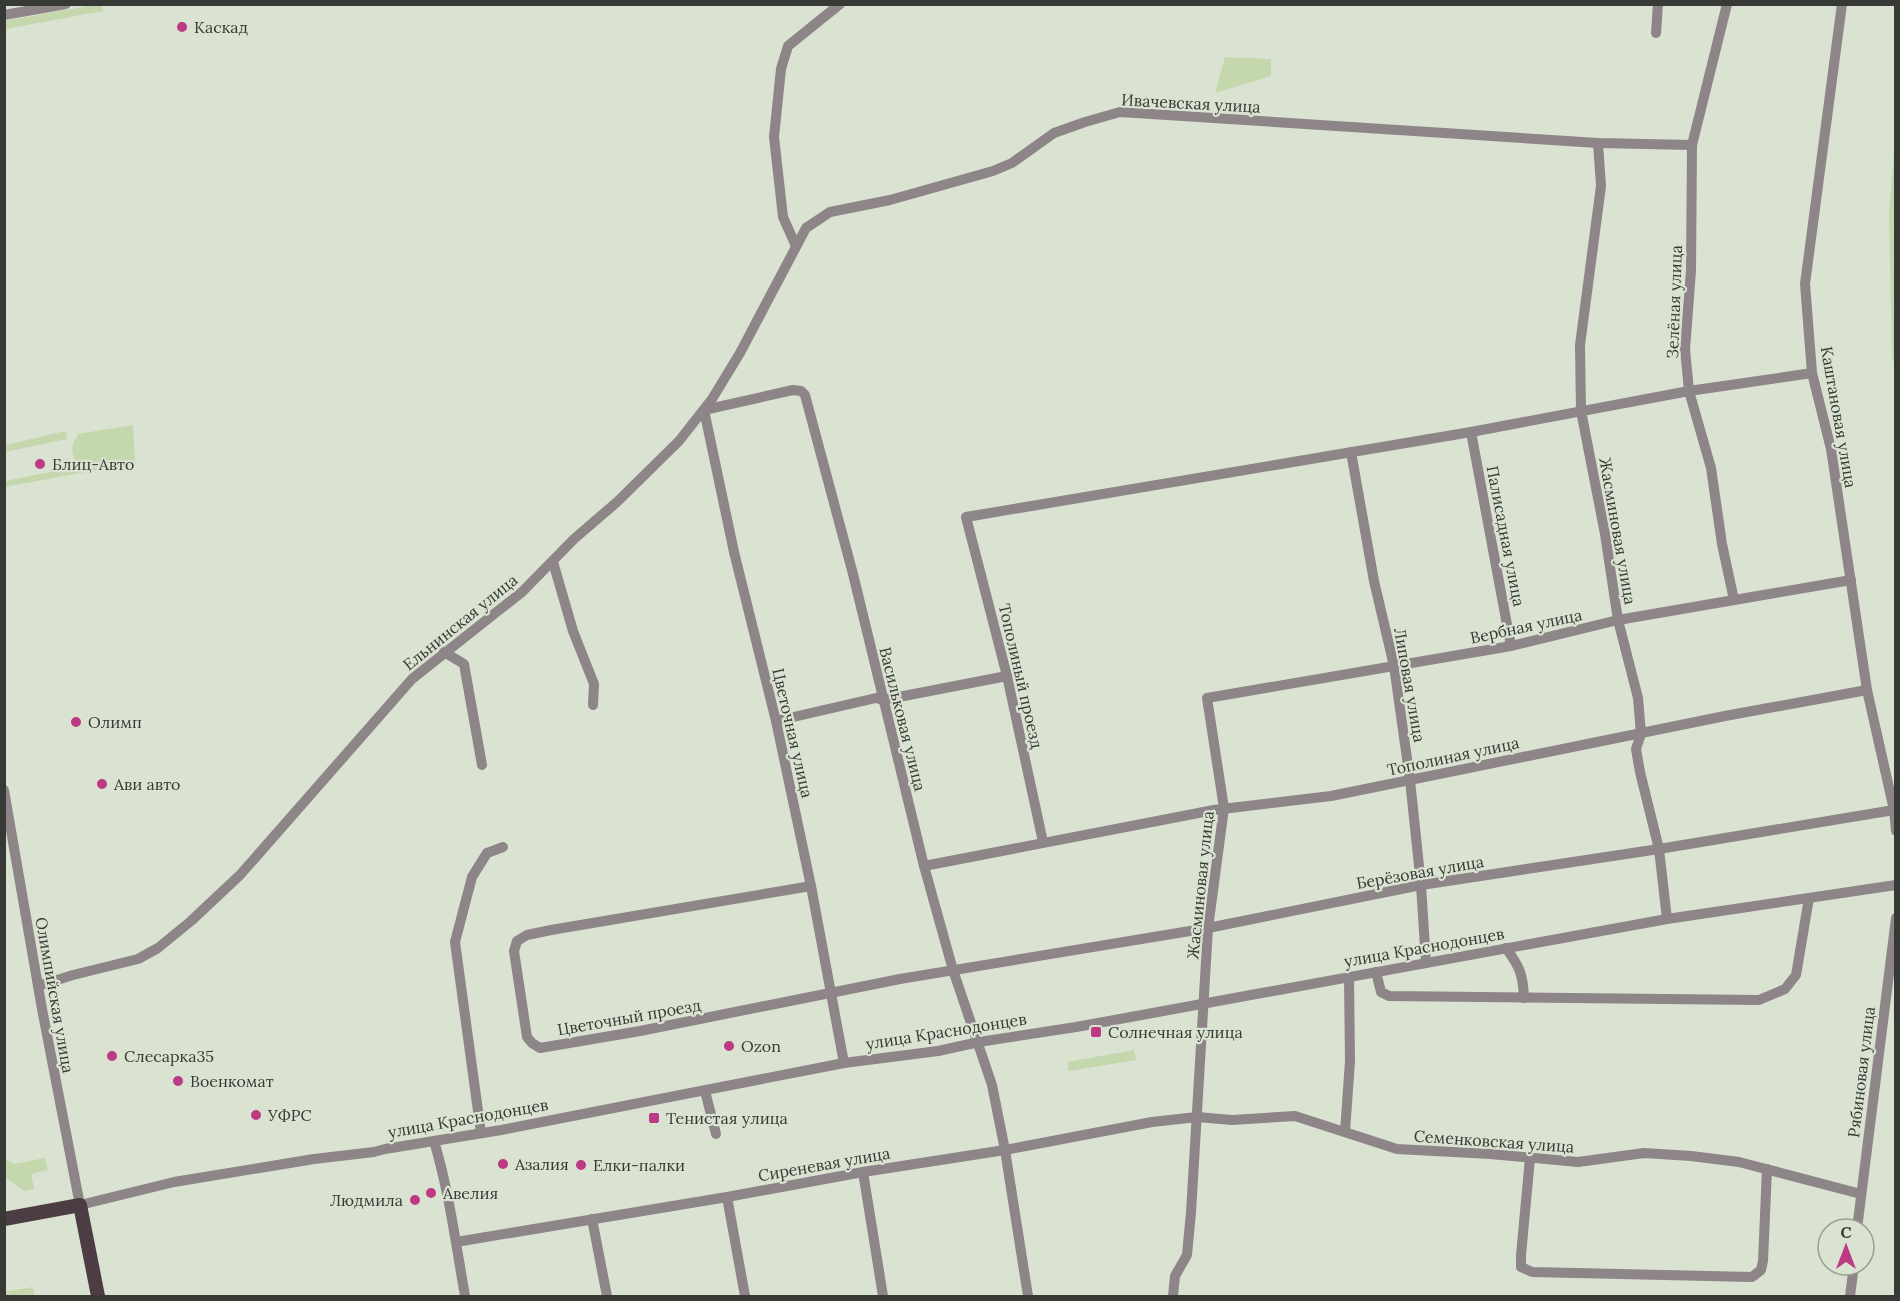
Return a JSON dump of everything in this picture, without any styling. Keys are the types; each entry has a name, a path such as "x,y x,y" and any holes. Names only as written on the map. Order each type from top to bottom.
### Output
{"main road":[{"name":"улица Краснодонцев","path":"4,1219 80,1204"},
{"path":"80,1204 98,1296"}],"street":[{"path":"4,15 66,4"},
{"path":"796,246 783,217 774,137 781,69 788,46 840,4"},
{"path":"1656,33 1658,4"},
{"name":"Зелёная улица","path":"1727,4 1692,145 1691,272 1684,349 1689,391 1711,468 1722,544 1734,600"},
{"name":"Каштановая улица","path":"1842,4 1805,284 1812,373 1831,449 1867,690 1894,810 1896,831"},
{"name":"Ивачевская улица","path":"806,228 830,212 890,200 993,171 1012,163 1054,133 1120,112 1598,143 1692,145"},
{"name":"Жасминовая улица","path":"1598,143 1601,186 1580,345 1581,411 1603,525 1618,621 1638,698 1641,734 1636,748 1659,849 1667,920"},
{"name":"Ельнинская улица","path":"38,986 138,958 158,948 240,875 412,679 516,597 679,441 704,410 740,353 806,228"},
{"path":"1351,452 1689,391 1812,373"},
{"name":"Васильковая улица","path":"704,410 793,390 801,391 805,395 853,574 924,866 953,970 992,1085 1005,1150"},
{"name":"Цветочная улица","path":"704,410 734,552 776,721 844,1063"},
{"name":"Палисадная улица","path":"1471,432 1511,646"},
{"name":"Тополиный проезд","path":"1043,842 1007,676 966,517 1351,452"},
{"name":"Липовая улица","path":"1351,452 1374,581 1394,666 1410,780 1421,885 1426,963"},
{"path":"553,562 573,631 594,684 593,705"},
{"name":"Вербная улица","path":"1207,698 1511,646 1618,621 1851,580"},
{"path":"444,652 464,664 482,765"},
{"path":"776,721 876,698 883,700 1007,676"},
{"name":"Тополиная улица","path":"924,866 1224,808 1331,796 1725,716 1867,690"},
{"name":"Жасминовая улица","path":"1173,1296 1175,1275 1187,1255 1209,928 1224,808 1207,698"},
{"name":"Олимпийская улица","path":"4,790 38,986 80,1204"},
{"name":"Берёзовая улица","path":"953,970 1209,928 1421,885 1894,810"},
{"path":"481,1132 455,942 472,878 487,853 503,847"},
{"name":"улица Краснодонцев","path":"80,1204 183,1180 374,1152 501,1130 844,1063 938,1051 1667,920 1896,885"},
{"name":"Цветочный проезд","path":"810,886 551,930 517,941 514,951 527,1037 540,1048 640,1031 953,970"},
{"path":"1376,972 1382,992 1389,996 1759,1000 1785,989 1796,975 1809,898"},
{"name":"Рябиновая улица","path":"1858,1217 1896,918"},
{"path":"1506,948 1519,966 1523,978 1524,998"},
{"path":"1345,1132 1350,1061 1349,977"},
{"path":"705,1091 716,1134"},
{"name":"Семенковская улица","path":"1197,1117 1232,1120 1295,1116 1397,1149 1578,1162 1644,1153 1691,1156 1739,1162 1861,1194"},
{"name":"Сиреневая улица","path":"456,1242 862,1172 1005,1150 1152,1122 1197,1117"},
{"path":"434,1141 465,1296"},
{"path":"1005,1150 1028,1296"},
{"path":"1530,1158 1521,1267 1532,1272 1752,1278 1761,1270 1767,1169"},
{"path":"862,1172 883,1296"},
{"path":"727,1197 745,1296"},
{"path":"592,1219 607,1296"},
{"path":"1850,1296 1852,1277"}],"green space":[{"path":"102,5 103,11 5,29 5,21"},
{"path":"1225,57 1271,59 1271,76 1215,93"},
{"path":"1895,142 1896,365 1892,358 1889,212"},
{"path":"133,425 135,463 5,487 5,481 75,467 72,447 78,434"},
{"path":"66,431 67,439 5,452 5,445"},
{"path":"1134,1050 1136,1060 1069,1071 1067,1062"},
{"path":"45,1158 48,1170 31,1174 34,1189 24,1191 5,1178 5,1159 15,1164"},
{"path":"33,1287 35,1296 5,1296 5,1292"}],"place":[{"name":"Каскад","path":"182,27"},
{"name":"Блиц-Авто","path":"40,464"},
{"name":"Олимп","path":"76,722"},
{"name":"Ави авто","path":"102,784"},
{"name":"Солнечная улица","path":"1096,1032"},
{"name":"Ozon","path":"729,1046"},
{"name":"Слесарка35","path":"112,1056"},
{"name":"Военкомат","path":"178,1081"},
{"name":"УФРС","path":"256,1115"},
{"name":"Тенистая улица","path":"654,1118"},
{"name":"Азалия","path":"503,1164"},
{"name":"Елки-палки","path":"581,1165"},
{"name":"Авелия","path":"431,1193"},
{"name":"Людмила","path":"415,1200"}]}
